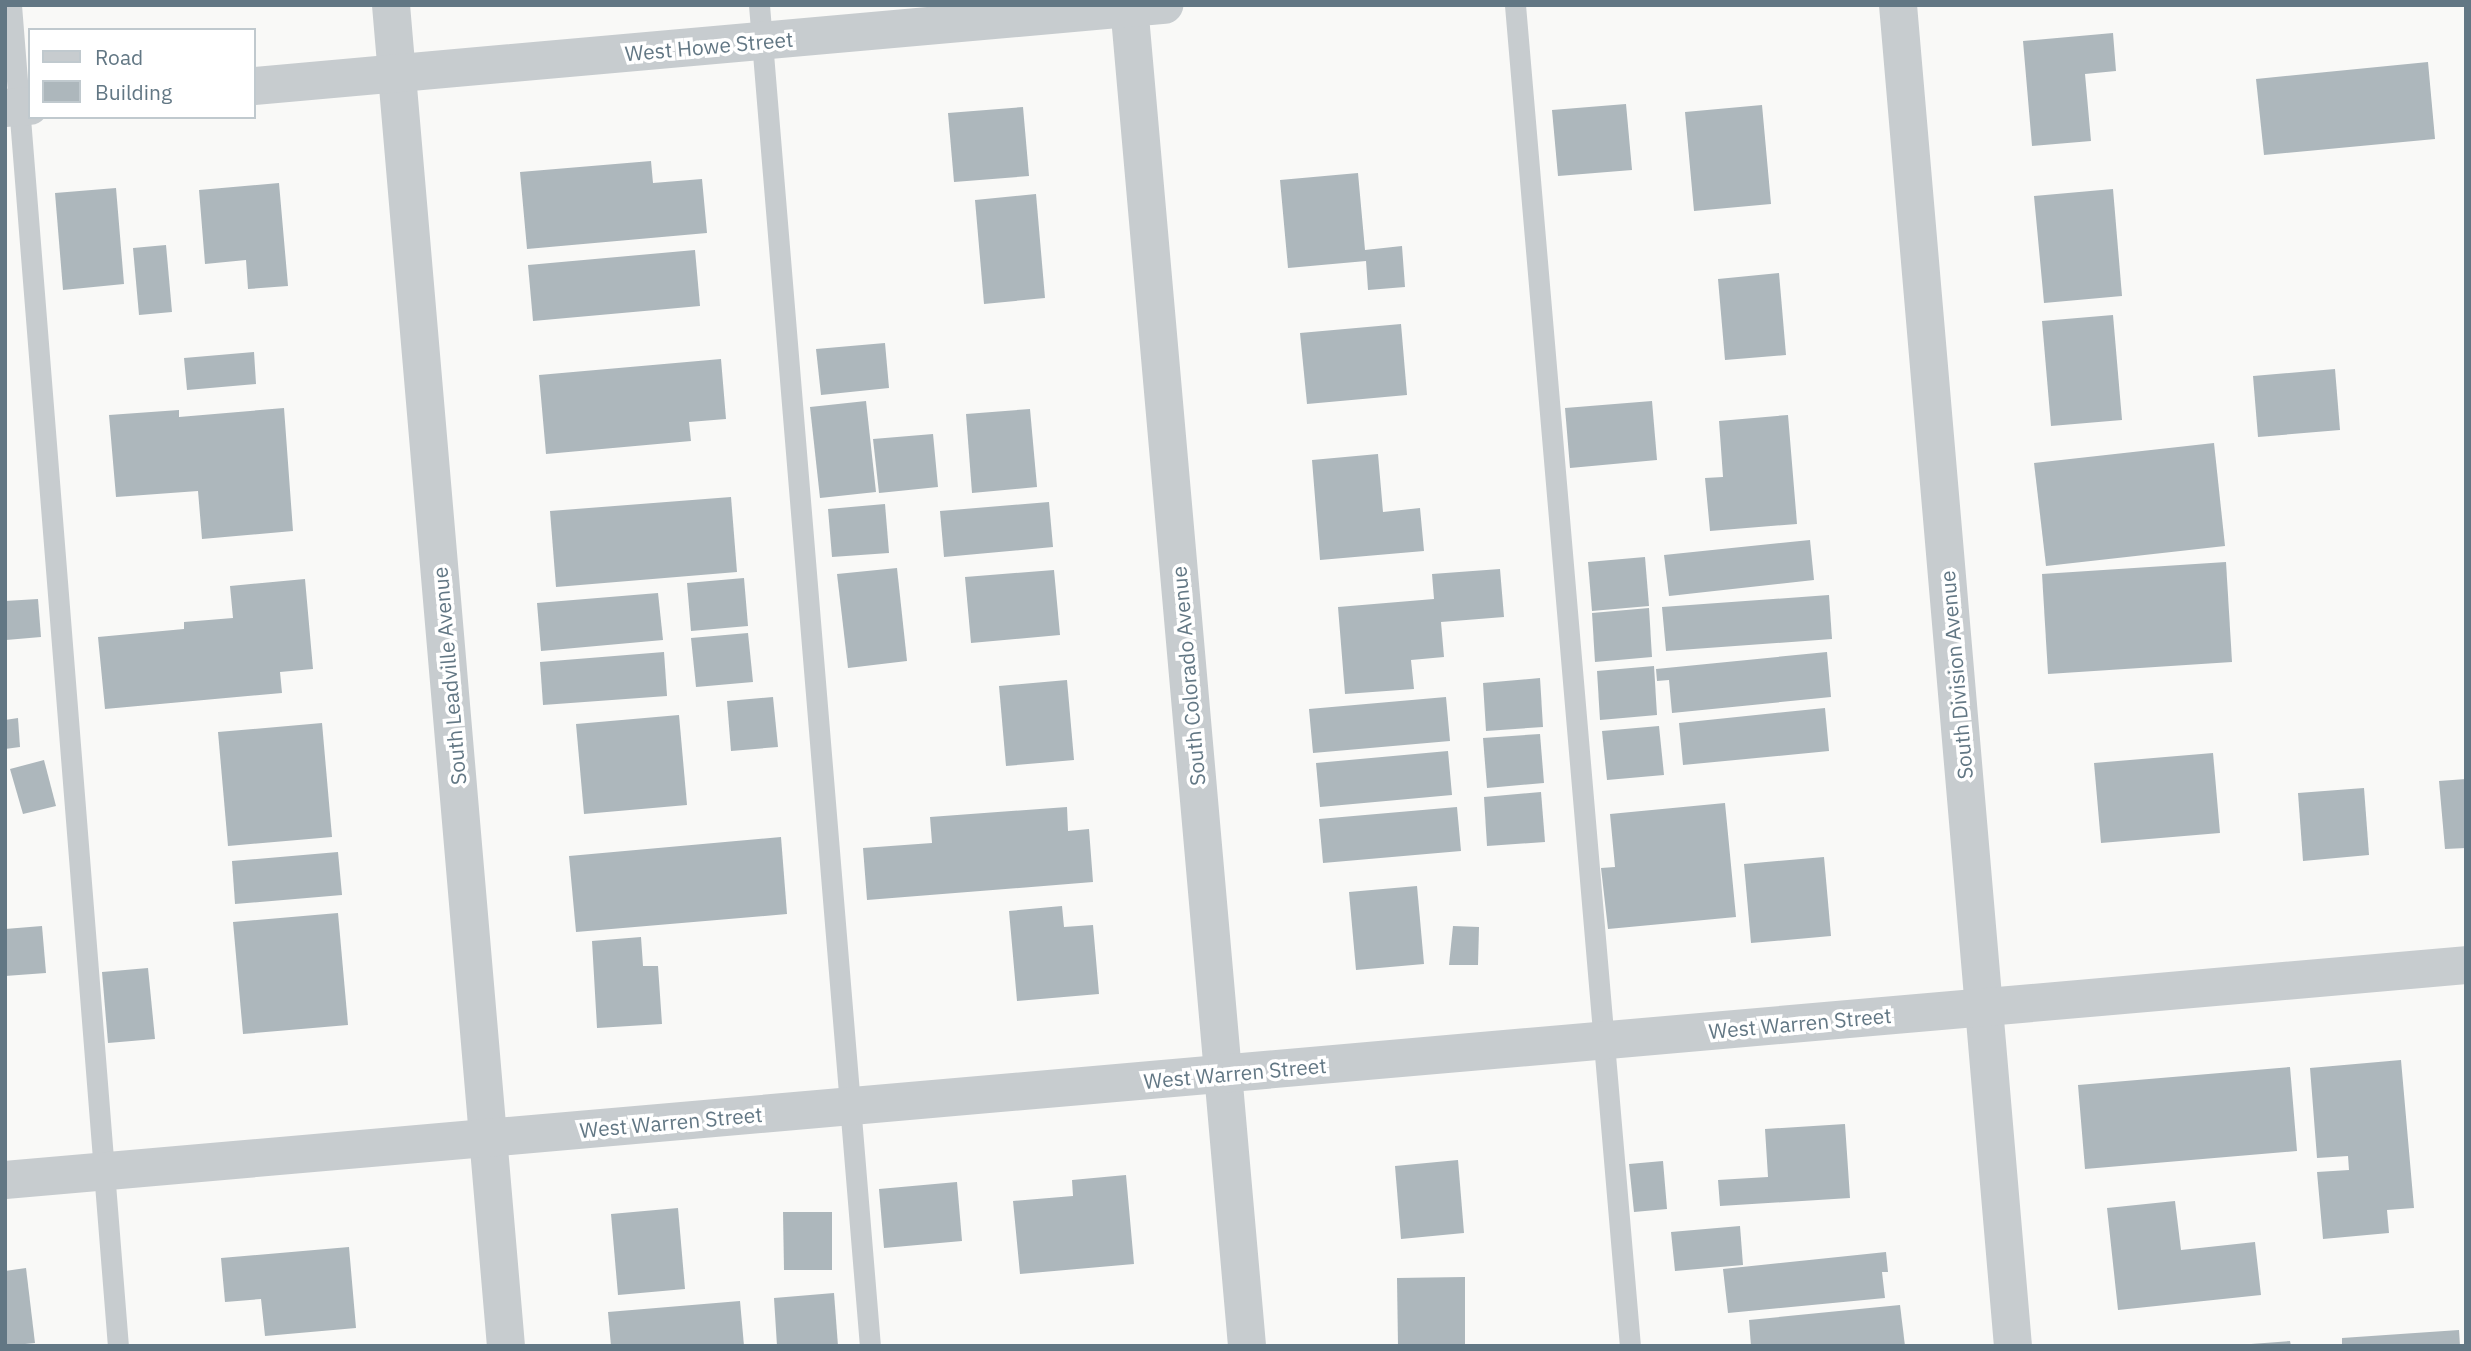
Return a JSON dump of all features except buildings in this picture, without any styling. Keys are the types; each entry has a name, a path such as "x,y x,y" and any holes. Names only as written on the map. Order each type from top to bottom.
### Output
{"street":[{"name":"South Leadville Avenue","path":"391,5 506,1346"},
{"name":"South Division Avenue","path":"1898,5 2013,1346"},
{"name":"West Howe Street","path":"256,86 397,73 761,23 1141,6"},
{"name":"South Colorado Avenue","path":"1141,6 1223,1074 1247,1346"},
{"name":"West Warren Street","path":"5,1180 2466,965"}],"lane":[{"path":"12,5 118,1346"},
{"path":"1515,5 1630,1346"},
{"path":"761,23 870,1346"}]}
